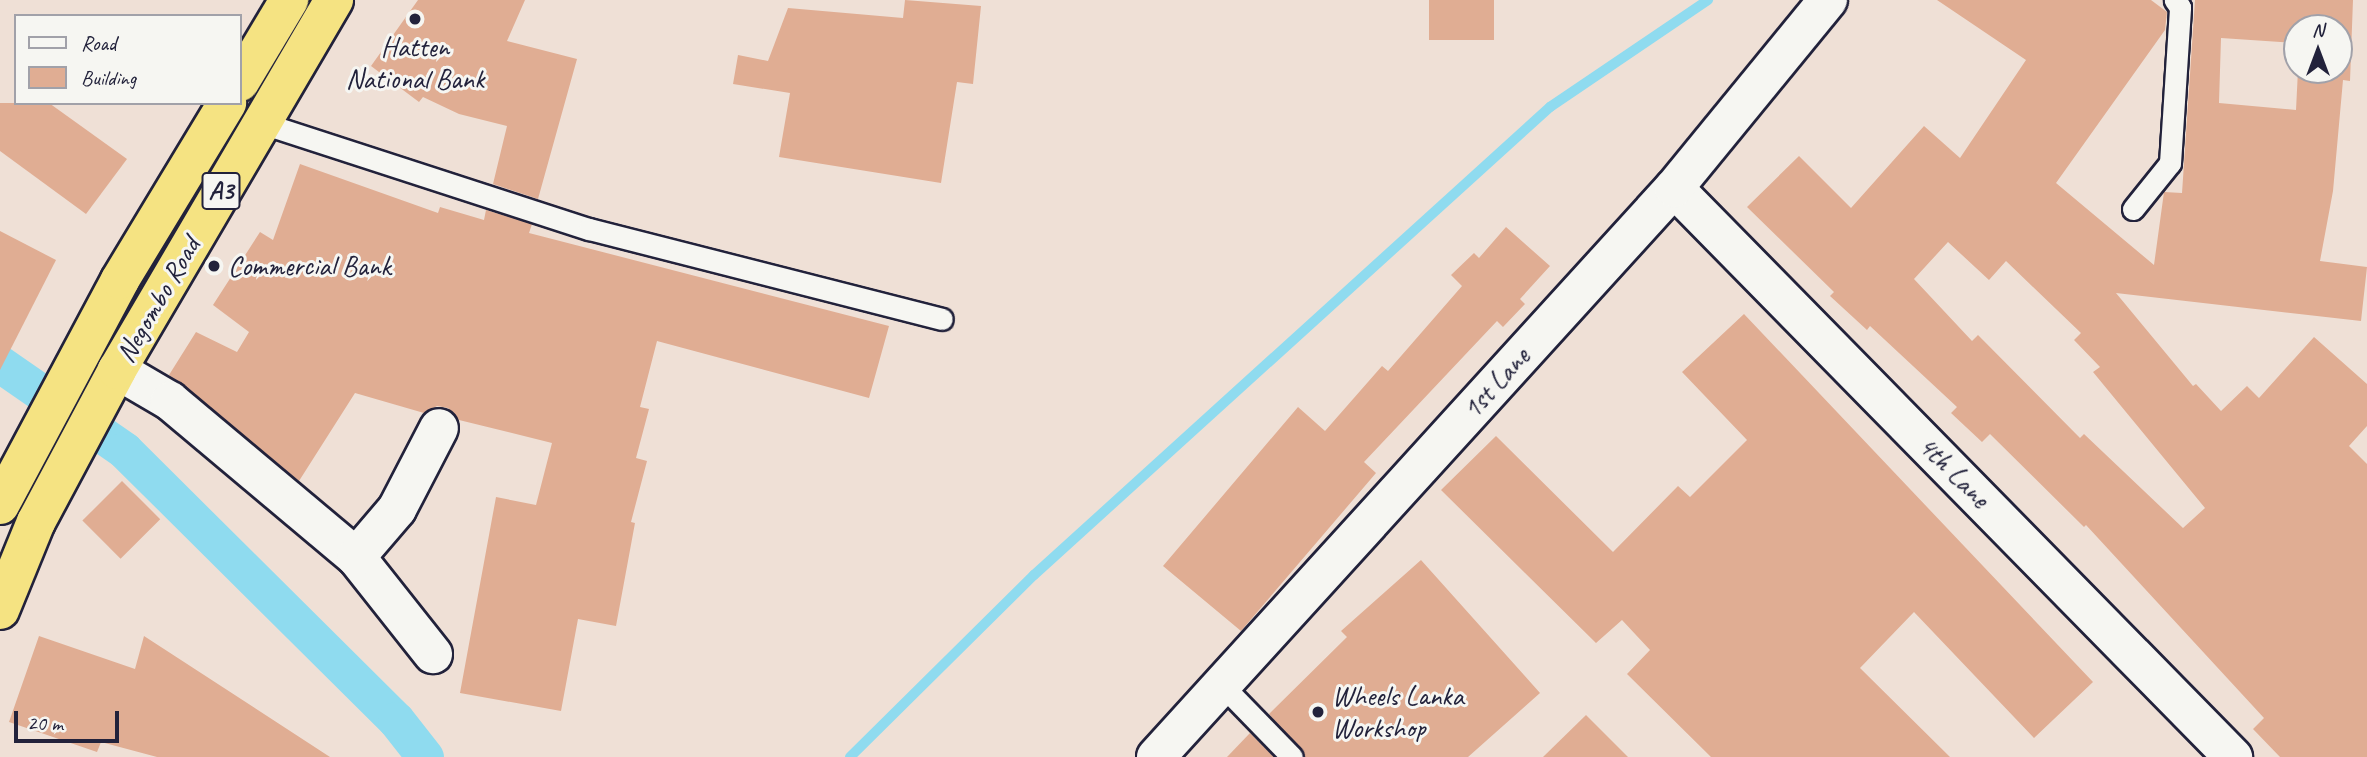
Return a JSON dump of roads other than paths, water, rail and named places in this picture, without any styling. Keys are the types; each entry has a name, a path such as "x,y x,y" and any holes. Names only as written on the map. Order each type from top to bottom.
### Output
{"highway":[{"path":"242,79 289,0"},
{"name":"Negombo Road","path":"0,610 36,522 113,377 334,0"},
{"name":"Negombo Road","path":"0,505 75,363 226,105"}],"street":[{"name":"1st Lane","path":"1156,757 1674,188 1828,0"},
{"name":"4th Lane","path":"1674,188 2233,757"},
{"path":"113,377 170,401 356,557 433,654"},
{"path":"356,557 397,509 439,428"}],"lane":[{"path":"2133,209 2169,163 2180,8 2175,0"},
{"path":"262,123 589,229 942,319"},
{"path":"1222,685 1292,757"}],"waterway":[{"path":"850,757 1034,575 1550,107 1708,0"},
{"path":"0,364 124,450 396,720 425,757"}],"place":[{"name":"Hatten National Bank","path":"415,19"},
{"name":"Commercial Bank","path":"214,266"},
{"name":"Wheels Lanka Workshop","path":"1318,712"}]}
